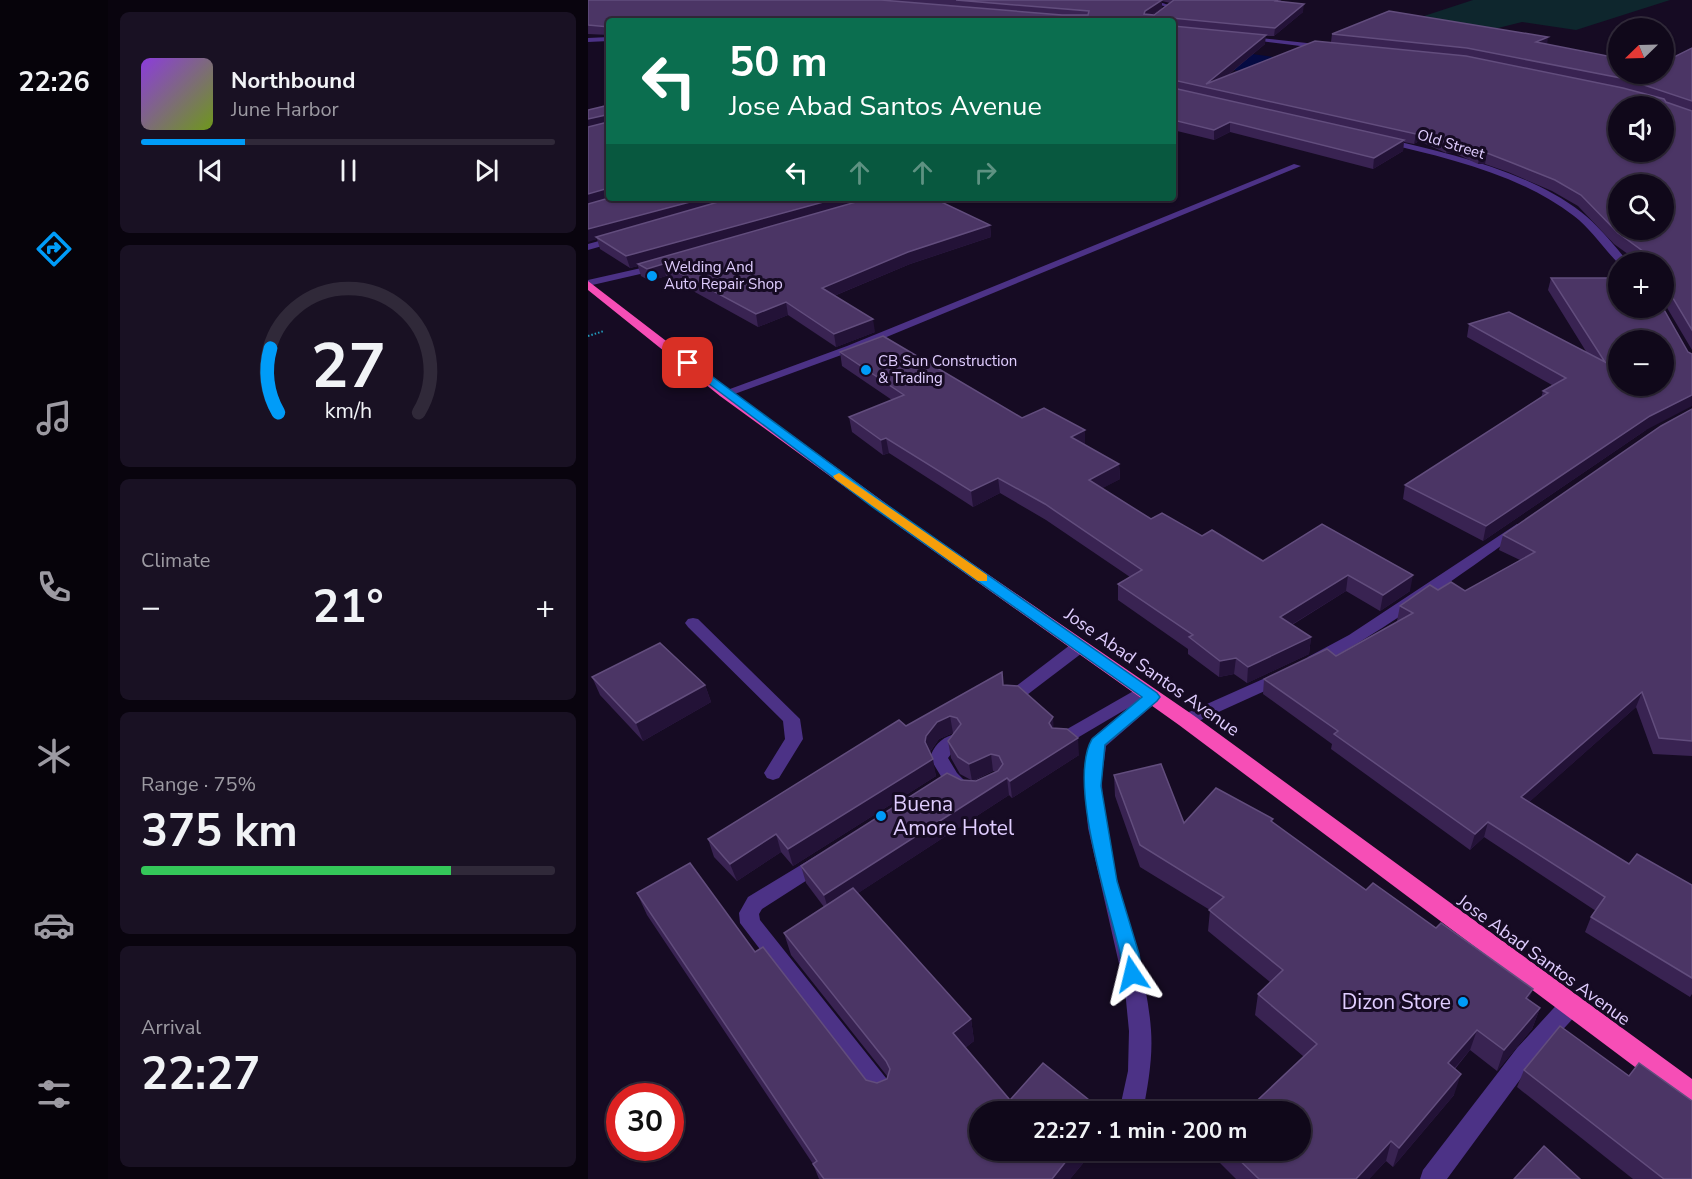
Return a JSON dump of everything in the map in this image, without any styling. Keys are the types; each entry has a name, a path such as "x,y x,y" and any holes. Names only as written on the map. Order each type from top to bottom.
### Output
{"highway":[{"name":"Jose Abad Santos Avenue","path":"588,284 725,393 875,503 1186,720 1692,1094"}],"street":[{"path":"1148,0 1172,7 1154,18"},
{"path":"1232,36 1334,48"},
{"path":"588,40 606,39"},
{"name":"Old Street","path":"1377,138 1473,167 1548,195 1574,210 1614,252"},
{"path":"725,393 851,348 1298,166"},
{"path":"588,247 632,234"},
{"path":"588,284 672,263"},
{"path":"1186,720 1297,670 1355,639 1527,521"},
{"path":"693,623 791,719 794,739 773,773"},
{"path":"1013,697 1080,646"},
{"path":"1061,740 1148,694"},
{"path":"1134,1101 1138,1088 1140,1033 1130,954 1108,881 1092,786 1098,743 1148,694"},
{"path":"952,741 941,751 939,758 951,778 967,790 977,790"},
{"path":"931,790 951,778"},
{"path":"833,853 755,903 749,913 750,923 882,1091"},
{"path":"1432,1179 1525,1056 1571,1005"}],"shaded area":[{"path":"1473,0 1670,0 1576,30 1522,22 1486,31 1421,17"}],"building":[{"path":"588,0 881,0 1062,15 1088,15 1089,11 956,0 1162,0 1144,14 1154,15 1174,0 1278,0 1276,1 1304,4 1275,28 1176,18 606,18 606,27 588,25"},
{"path":"1389,11 1548,37 1536,42 1608,56 1608,75 1467,48 1332,34"},
{"path":"1176,26 1266,35 1206,84 1315,41 1466,56 1653,96 1608,96 1608,162 1674,162 1674,105 1692,111 1692,330 1674,300 1674,252 1644,252 1628,240 1674,240 1674,174 1608,174 1608,223 1581,195 1555,180 1487,153 1480,154 1421,131 1416,134 1176,81"},
{"path":"1692,48 1692,101 1641,84 1674,84 1674,57"},
{"path":"1176,89 1404,140 1374,158 1230,122 1214,130 1176,121"},
{"path":"606,106 606,115 588,119 588,110"},
{"path":"606,122 606,189 588,194 588,127"},
{"path":"606,199 606,201 694,201 588,229 588,204"},
{"path":"722,201 827,201 626,256 596,237"},
{"path":"859,201 939,201 990,225 908,252 822,288 873,319 834,334 786,302 756,314 663,264 647,269 638,264"},
{"path":"1551,278 1608,278 1608,318 1669,318 1688,352 1692,354 1692,395 1650,416 1486,526 1405,485 1548,393 1543,391 1566,378 1469,324 1509,312 1605,362"},
{"path":"883,336 1022,418 1044,408 1085,430 1071,437 1119,464 1089,480 1151,519 1162,513 1202,536 1212,530 1263,561 1322,524 1413,575 1383,595 1348,575 1280,617 1311,637 1248,667 1236,658 1220,661 1189,637 1193,635 1118,584 1142,570 1045,504 998,478 971,491 886,438 881,440 849,417 904,395 840,352"},
{"path":"1692,409 1692,741 1659,738 1642,692 1521,797 1629,864 1637,854 1692,885 1692,978 1591,917 1605,897 1488,822 1475,834 1334,734 1338,731 1264,679 1327,649 1336,656 1413,613 1400,606 1430,585 1438,590 1451,582 1465,591 1535,552 1503,535 1661,426"},
{"path":"660,643 705,685 636,723 592,677"},
{"path":"1002,672 1003,685 1018,686 1053,717 1049,723 1052,728 1067,729 1078,738 1010,781 1007,778 824,895 801,866 947,773 961,780 976,781 998,771 1003,764 999,756 991,754 969,764 958,757 948,741 961,724 957,718 950,716 937,722 926,736 925,742 933,759 788,849 776,834 730,864 708,839 899,720 906,726"},
{"path":"1161,764 1184,823 1216,788 1273,819 1271,821 1366,890 1373,883 1436,928 1441,923 1533,989 1526,998 1540,1008 1504,1050 1477,1030 1448,1063 1461,1074 1399,1148 1391,1141 1356,1179 1259,1179 1240,1161 1311,1161 1311,1101 1257,1101 1317,1044 1258,994 1283,970 1209,910 1224,897 1140,845 1114,775"},
{"path":"690,863 755,952 763,947 866,1080 877,1083 887,1079 890,1069 886,1061 784,933 853,888 971,1019 953,1033 1010,1100 1043,1063 1090,1101 969,1101 969,1161 1066,1161 1052,1179 824,1179 813,1164 817,1161 637,893"},
{"path":"1560,1026 1629,1076 1639,1063 1692,1101 1692,1179 1664,1179 1524,1070"},
{"path":"1544,1146 1580,1179 1514,1179"}],"waterway":[{"path":"1176,52 1353,78"}],"slow traffic":[{"path":"839,476 982,578"}],"place":[{"name":"Welding And Auto Repair Shop","path":"652,276"},
{"name":"CB Sun Construction & Trading","path":"866,370"},
{"name":"Buena Amore Hotel","path":"881,816"},
{"name":"Dizon Store","path":"1463,1002"}],"route":[{"path":"688,363 725,393 875,503 1152,697 1136,708 1098,743 1092,786 1108,881 1130,954 1132,974"}]}
